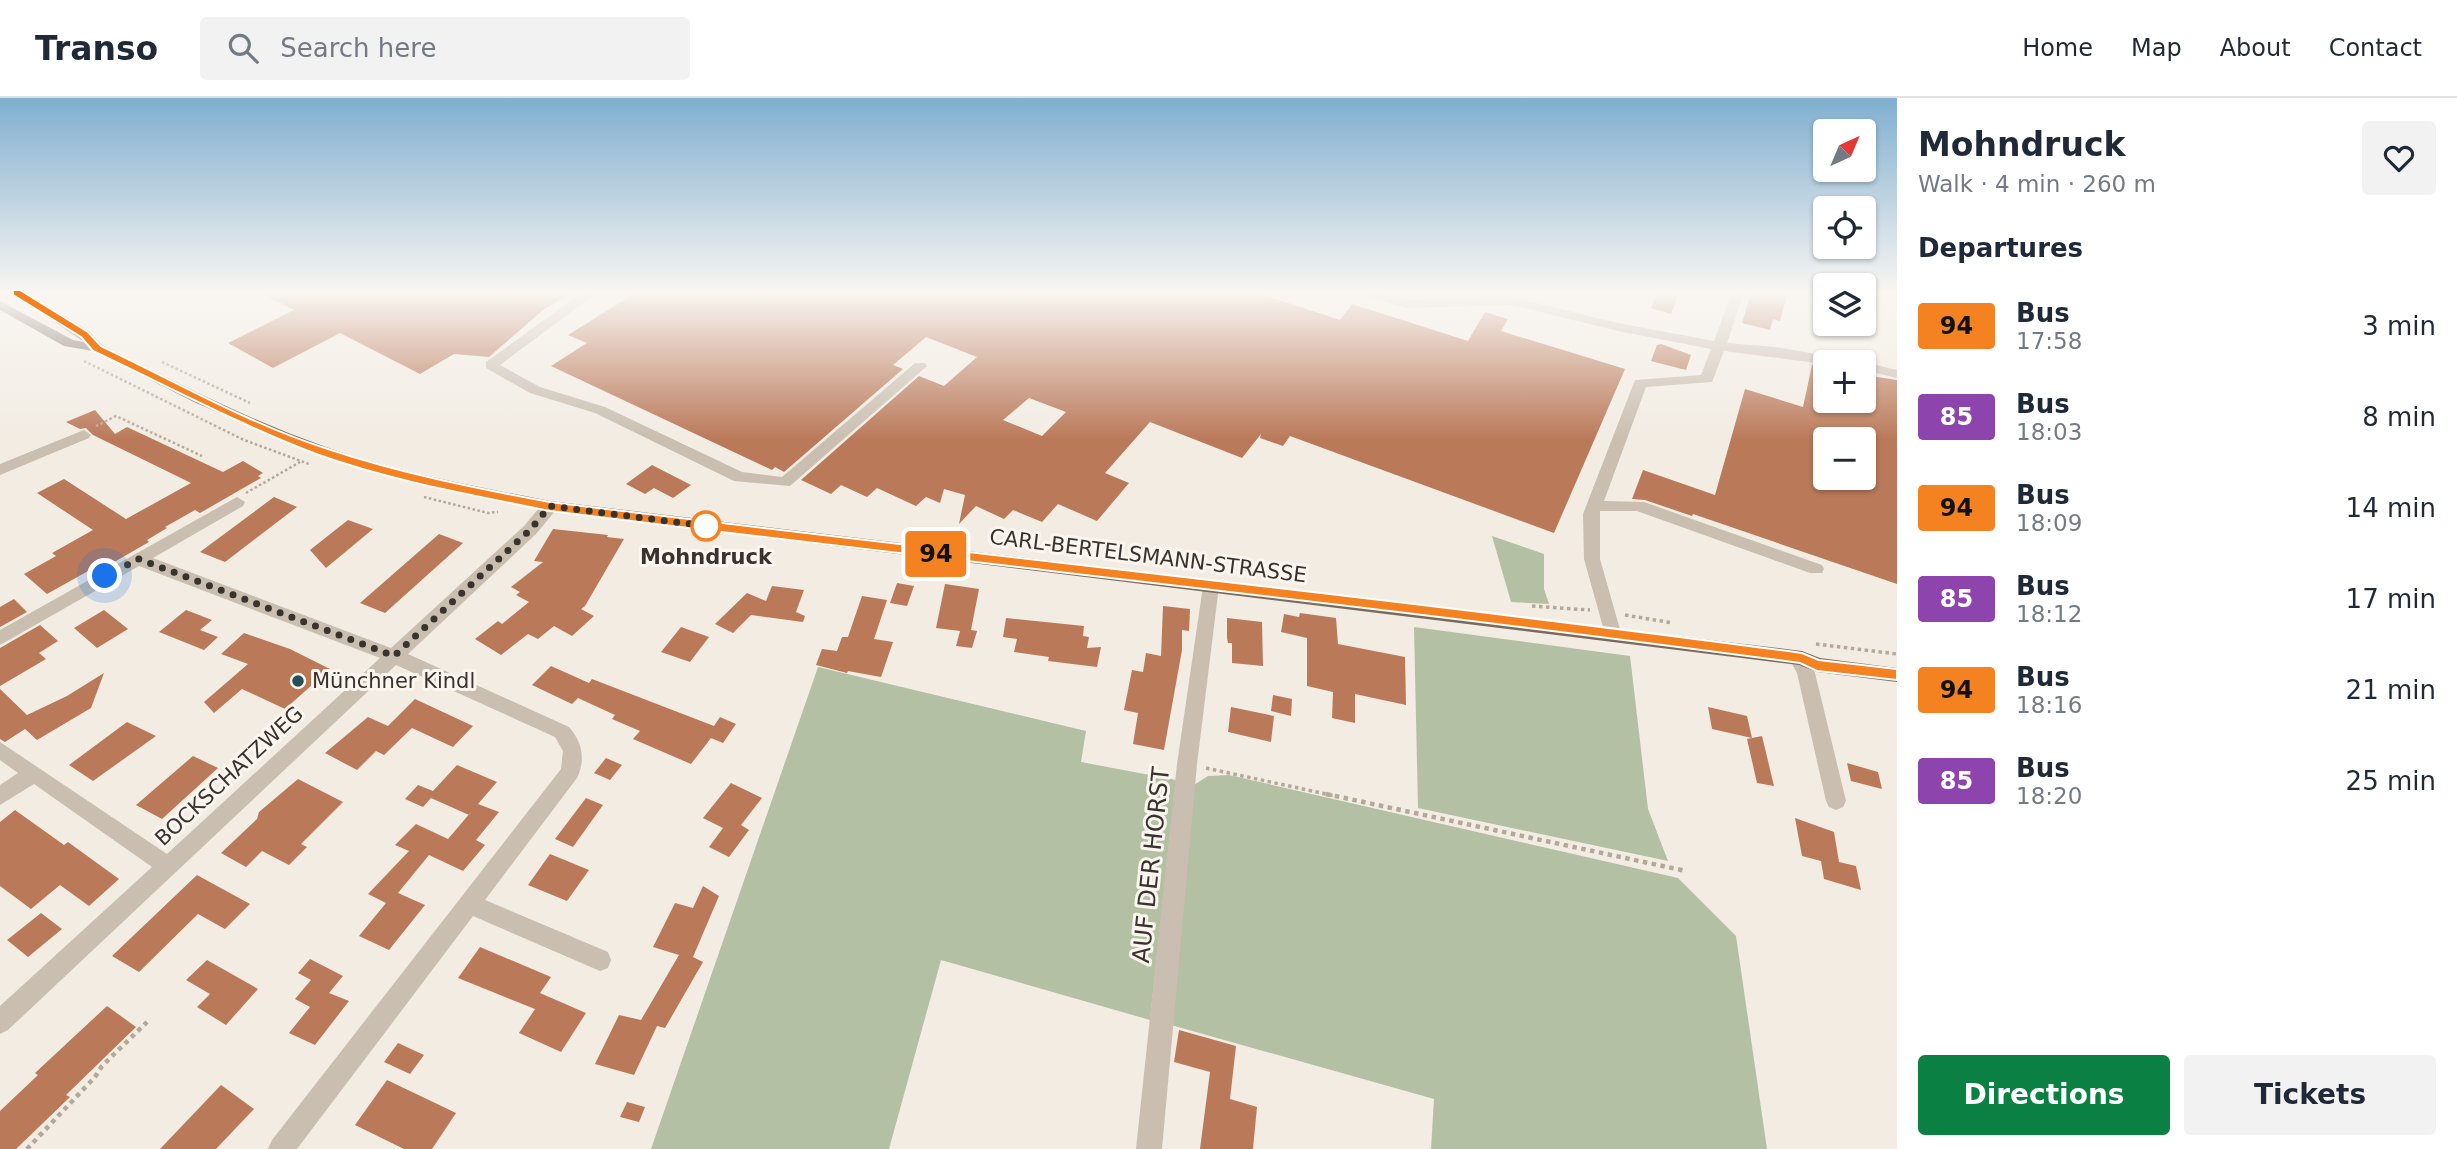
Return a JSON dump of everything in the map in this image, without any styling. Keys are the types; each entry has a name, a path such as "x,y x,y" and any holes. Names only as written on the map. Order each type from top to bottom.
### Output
{"main road":[{"name":"CARL-BERTELSMANN-STRASSE","path":"65,341 97,348 201,400 321,451 446,485 550,506 1612,633 1800,658 1817,665 1897,675"},
{"name":"CARL-BERTELSMANN-STRASSE","path":"91,341 97,348"},
{"name":"CARL-BERTELSMANN-STRASSE","path":"1800,658 1812,655 1897,664"}],"street":[{"path":"524,341 491,365 535,390 600,411 738,477 785,482 920,366"},
{"path":"1691,341 1813,357"},
{"path":"1612,633 1592,559 1591,514 1640,383 1707,379 1720,341"},
{"path":"1876,369 1897,374"},
{"path":"0,470 84,435"},
{"path":"0,638 237,502"},
{"name":"BOCKSCHATZWEG","path":"0,1022 530,530 550,506"},
{"path":"1594,506 1638,506 1816,569"},
{"path":"139,559 394,656 562,732 570,740 573,750 574,760 570,772 281,1149"},
{"name":"AUF DER HORST","path":"1149,1149 1187,764 1211,586"},
{"path":"1800,658 1807,673 1836,801"},
{"path":"0,750 32,775 166,866"},
{"path":"0,796 32,775"},
{"path":"469,904 600,960"}],"path":[{"path":"155,358 256,406"},
{"path":"84,435 88,430 116,416 202,456"},
{"path":"237,502 245,493 300,461"},
{"path":"1187,764 1686,871"},
{"path":"27,1149 147,1021"}],"green space":[{"path":"1492,536 1544,554 1544,589 1549,604 1511,602"},
{"path":"1414,627 1630,656 1648,809 1668,861 1418,808"},
{"path":"818,667 1086,731 1081,762 1176,780 1150,1020 941,960 889,1149 651,1149"},
{"path":"1229,775 1678,878 1736,936 1767,1149 1431,1149 1434,1099 1171,1025 1194,785 1208,776"}],"building":[{"path":"232,341 325,341 273,368 228,343"},
{"path":"356,341 507,341 489,357 454,354 420,374"},
{"path":"582,341 921,341 893,365 903,369 784,472 775,467 772,470 551,366 587,343"},
{"path":"936,341 1534,341 1625,369 1554,533 1290,436 1283,446 1260,438 1261,434 1242,458 1150,422 1105,473 1129,483 1097,521 1058,504 1042,522 1013,510 1004,519 976,506 959,524 965,495 944,489 940,503 926,497 916,506 877,488 867,497 841,485 831,494 801,480 919,376 944,386 977,357","holes":["1029,398 1066,412 1042,436 1003,420"]},
{"path":"1657,345 1691,355 1686,370 1651,361"},
{"path":"1813,365 1813,413 1876,413 1876,377 1897,380 1897,584 1693,514 1692,516 1645,500 1632,499 1643,470 1715,495 1745,389 1803,407"},
{"path":"95,410 115,434 127,427 223,472 243,461 263,473 258,476 261,478 200,513 195,510 165,527 167,528 147,540 149,542 102,569 97,566 47,594 24,574 56,556 52,553 93,530 37,493 64,479 126,519 191,483 93,435 86,428 80,429 66,422"},
{"path":"652,465 691,485 673,498 654,488 645,494 626,484"},
{"path":"274,497 297,507 225,562 200,552"},
{"path":"348,520 373,529 326,568 310,550"},
{"path":"553,529 624,539 581,609 594,616 572,636 554,626 538,639 528,634 501,655 475,639 498,621 502,624 529,602 516,595 520,592 511,587 543,562 534,561"},
{"path":"439,534 463,543 385,613 360,603"},
{"path":"897,583 914,586 907,606 890,603"},
{"path":"945,584 979,589 971,630 977,631 972,648 956,646 960,631 936,628"},
{"path":"772,586 804,590 796,612 805,616 803,622 751,615 733,633 715,624 747,593 766,601"},
{"path":"862,596 887,600 874,639 893,642 881,677 848,671 847,673 816,665 822,649 837,651 842,637 848,637"},
{"path":"14,599 27,612 0,627 0,607"},
{"path":"1163,606 1190,609 1189,631 1182,630 1182,650 1164,750 1133,744 1138,713 1124,710 1132,670 1143,672 1146,653 1161,656"},
{"path":"104,610 128,629 97,648 74,628"},
{"path":"186,610 212,620 200,630 218,637 204,650 159,632"},
{"path":"1300,613 1336,618 1338,644 1405,657 1406,705 1355,694 1355,723 1332,718 1333,692 1307,686 1307,638 1281,632 1284,614 1299,617"},
{"path":"1006,618 1084,626 1083,636 1089,637 1087,648 1101,647 1097,667 1048,661 1049,657 1014,652 1017,639 1003,637"},
{"path":"1227,618 1262,622 1263,666 1232,663 1232,643 1228,643 1227,638"},
{"path":"40,625 58,641 39,653 46,659 0,686 0,648"},
{"path":"681,627 709,637 690,662 661,652"},
{"path":"244,633 290,649 330,669 285,709 242,689 214,713 204,702 248,664 221,654"},
{"path":"551,666 589,683 592,679 714,726 720,717 736,724 723,743 711,738 691,764 633,739 640,731 612,719 615,715 578,698 572,704 532,685"},
{"path":"104,673 91,708 37,740 25,729 5,742 0,739 0,689 27,715 67,696"},
{"path":"1273,695 1292,699 1291,716 1271,711"},
{"path":"415,699 473,726 453,747 412,728 384,755 376,751 357,770 325,753 368,717 388,726"},
{"path":"1231,707 1274,716 1271,742 1228,732"},
{"path":"1708,707 1747,716 1752,738 1712,729"},
{"path":"127,722 156,736 93,781 69,765"},
{"path":"1762,736 1774,786 1757,783 1747,739"},
{"path":"193,756 218,768 162,819 136,805"},
{"path":"606,758 622,765 610,780 594,773"},
{"path":"1847,763 1878,772 1882,789 1851,781"},
{"path":"457,765 497,782 478,804 499,812 476,840 485,845 463,871 429,855 398,893 425,905 389,950 359,936 386,903 368,894 409,851 395,845 416,824 448,839 469,815 431,798 423,807 405,799 418,785 433,791"},
{"path":"298,779 343,802 301,844 307,847 289,865 262,851 246,867 221,853 257,819 259,812"},
{"path":"731,783 762,798 741,825 749,830 729,857 709,847 723,828 703,818"},
{"path":"586,798 603,805 573,847 555,839"},
{"path":"15,810 64,845 68,842 119,879 89,906 60,885 31,909 0,886 0,822"},
{"path":"1795,818 1834,832 1839,862 1856,866 1861,890 1824,879 1821,861 1802,856"},
{"path":"550,854 589,870 567,901 528,885"},
{"path":"197,875 250,904 225,929 198,914 139,972 112,956"},
{"path":"703,886 719,896 693,957 703,962 665,1028 657,1026 634,1075 595,1064 619,1015 641,1020 679,955 653,947 675,903 693,908"},
{"path":"41,913 62,929 28,957 7,940"},
{"path":"480,947 551,977 540,993 586,1013 561,1052 519,1033 535,1009 458,978"},
{"path":"310,959 343,976 329,993 349,1001 315,1045 289,1033 310,1007 295,999 311,980 298,973"},
{"path":"207,960 258,989 226,1025 197,1007 210,994 186,980"},
{"path":"107,1006 136,1027 66,1095 70,1097 16,1149 0,1149 0,1111 38,1075 35,1073"},
{"path":"1179,1030 1236,1046 1230,1099 1257,1107 1253,1149 1200,1149 1210,1072 1174,1062"},
{"path":"398,1043 424,1055 410,1074 384,1062"},
{"path":"387,1080 456,1113 432,1149 404,1149 355,1125"},
{"path":"221,1085 254,1109 216,1149 160,1149"},
{"path":"627,1102 645,1107 639,1122 620,1117"}],"bus line":[{"name":"94","path":"91,341 97,348 201,400 321,451 446,485 550,506 1612,633 1802,658 1817,665 1897,675"}],"place":[{"name":"Mohndruck","path":"706,526"},
{"name":"Münchner Kindl","path":"298,681"}],"route":[{"path":"105,576 139,559 394,656 530,530 550,506 706,526"}]}
